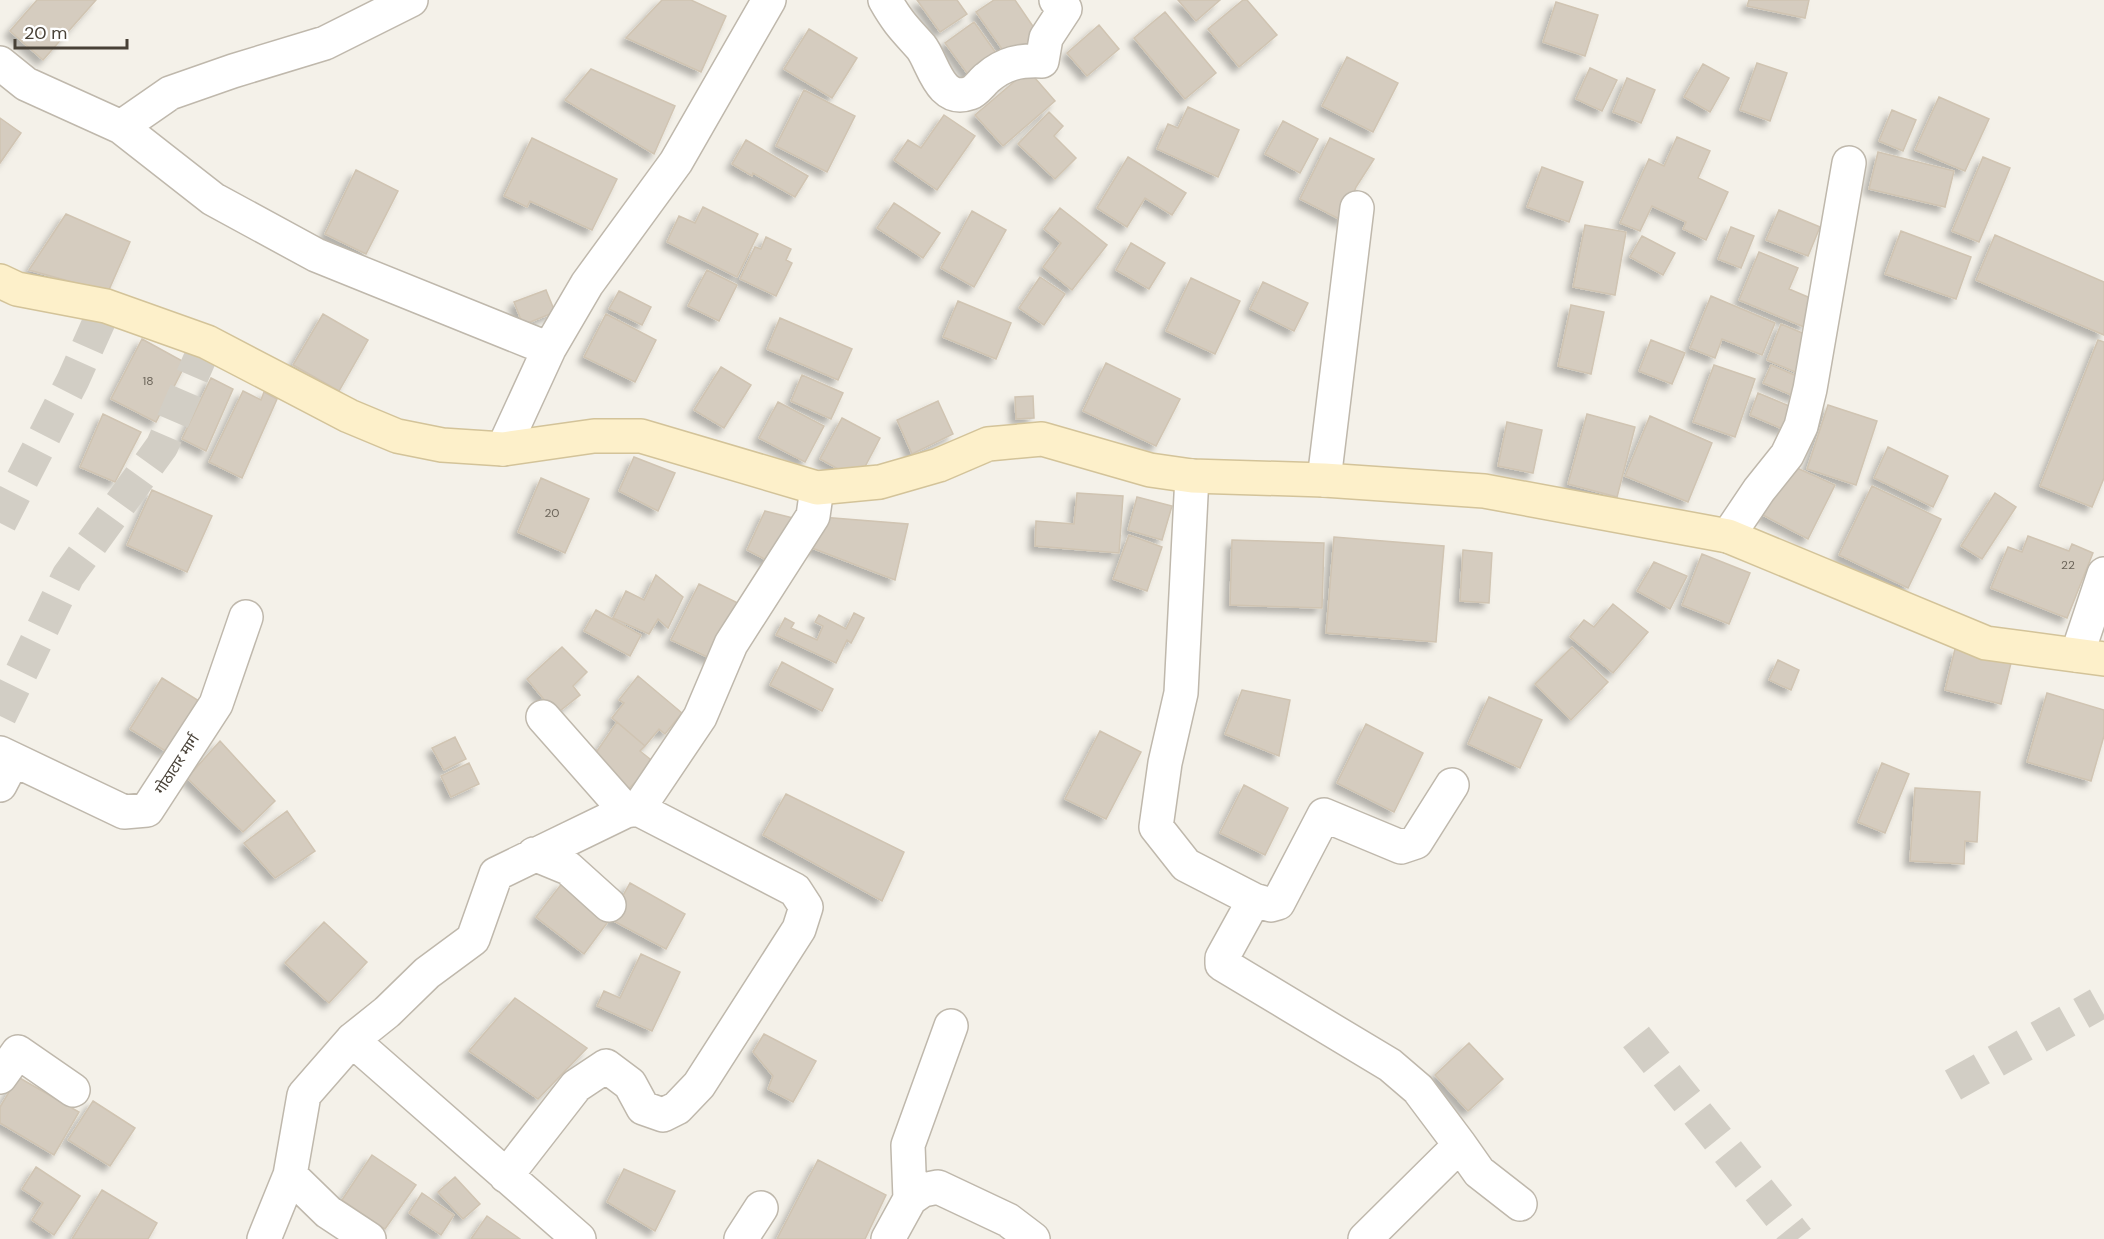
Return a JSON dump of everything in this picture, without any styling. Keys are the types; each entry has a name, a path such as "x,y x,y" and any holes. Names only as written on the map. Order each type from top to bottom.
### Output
{"street":[{"path":"121,128 170,93 233,70 325,43 411,0"},
{"path":"503,450 549,349 587,284 676,162 768,0"},
{"path":"885,0 899,26 923,49 937,81 956,94 970,93 1002,65 1024,60 1042,61 1046,38 1065,9 1056,0"},
{"path":"0,63 26,84 121,128 213,199 316,255 549,349"},
{"path":"1728,536 1759,490 1787,455 1801,426 1810,389 1849,163"},
{"path":"1324,480 1357,208"},
{"path":"0,281 17,290 106,306 207,342 349,416 397,436 442,445 503,450 594,436 641,436 818,488 880,482 939,465 988,444 1042,439 1150,470 1192,476 1324,480 1484,491 1728,536 1986,643 2090,657 2104,574"},
{"path":"1192,476 1181,693 1165,764 1156,827 1186,865 1254,900 1270,905 1278,903 1324,815 1401,848 1409,847 1416,842 1452,785"},
{"path":"264,1239 290,1175 304,1095 352,1040 387,1012 427,973 473,939 496,874 534,854 632,810 700,717 731,644 752,616 813,516 818,488"},
{"name":"गोठाटार मार्ग","path":"4,766 124,812 147,810 216,704 246,617"},
{"path":"506,1176 576,1086 606,1066 630,1084 643,1108 663,1114 677,1108 699,1085 799,929 806,907 795,890 632,810 543,717"},
{"path":"534,854 568,868 609,905"},
{"path":"1254,900 1222,958 1222,964 1390,1065 1418,1089 1479,1172 1520,1204"},
{"path":"910,1199 908,1145 951,1026"},
{"path":"352,1040 579,1239"},
{"path":"0,1077 18,1052 73,1090"},
{"path":"1365,1239 1460,1145"},
{"path":"290,1175 328,1212 369,1239"},
{"path":"888,1239 910,1199 923,1190 938,1187 1008,1220 1033,1239"},
{"path":"741,1239 761,1208"}],"building":[{"path":"37,0 96,0 43,60 10,31"},
{"path":"662,0 691,0 726,16 701,72 626,38"},
{"path":"917,0 957,0 967,14 940,32"},
{"path":"994,0 1015,0 1041,38 1009,59 976,12"},
{"path":"1178,0 1220,0 1196,21"},
{"path":"1243,0 1247,0 1277,35 1239,67 1208,29"},
{"path":"1749,0 1809,0 1805,18 1747,6"},
{"path":"1556,2 1598,15 1585,56 1543,42"},
{"path":"1165,12 1216,73 1185,99 1134,38"},
{"path":"974,22 1003,63 975,84 945,43"},
{"path":"1099,25 1119,49 1087,76 1067,53"},
{"path":"809,29 857,58 832,98 784,69"},
{"path":"1347,57 1398,83 1373,132 1322,106"},
{"path":"1757,63 1787,73 1770,121 1740,110"},
{"path":"1703,64 1729,78 1710,112 1684,97"},
{"path":"1590,68 1617,80 1602,111 1576,99"},
{"path":"591,69 675,106 654,154 565,100"},
{"path":"1028,70 1055,101 1003,146 975,115"},
{"path":"1627,78 1655,90 1641,123 1613,112"},
{"path":"804,90 855,116 827,172 776,146"},
{"path":"1939,97 1989,119 1965,171 1915,150"},
{"path":"1188,107 1239,130 1218,177 1157,149 1168,124 1178,128"},
{"path":"1892,110 1916,120 1903,151 1879,141"},
{"path":"1049,112 1063,126 1054,136 1076,158 1055,179 1018,144"},
{"path":"944,115 975,136 937,190 894,160 908,140 921,148"},
{"path":"0,118 21,133 0,163"},
{"path":"1283,121 1318,139 1300,173 1265,154"},
{"path":"1677,137 1710,151 1698,178 1728,192 1706,240 1683,229 1686,222 1652,206 1640,231 1620,223 1649,159 1664,166"},
{"path":"532,138 617,179 592,230 530,201 527,207 504,196"},
{"path":"1330,138 1374,159 1356,187 1343,221 1300,199"},
{"path":"746,140 808,176 795,197 732,164"},
{"path":"1878,152 1954,171 1945,207 1869,189"},
{"path":"1128,157 1186,193 1172,215 1145,198 1127,227 1097,208"},
{"path":"1983,157 2010,168 1979,242 1952,231"},
{"path":"1542,167 1583,182 1569,222 1527,207"},
{"path":"356,170 398,191 366,254 325,234"},
{"path":"894,203 940,233 923,258 877,228"},
{"path":"703,207 758,234 737,277 667,242 679,216 695,223"},
{"path":"1060,208 1107,245 1072,290 1043,267 1061,243 1044,229"},
{"path":"1779,210 1820,227 1808,256 1766,240"},
{"path":"972,211 1006,230 974,287 941,268"},
{"path":"66,214 130,242 108,292 29,270"},
{"path":"1585,225 1626,232 1615,295 1573,287"},
{"path":"1731,227 1754,236 1741,268 1718,259"},
{"path":"1901,231 1971,257 1956,299 1885,274"},
{"path":"1995,235 2104,282 2104,335 1976,280"},
{"path":"1642,236 1675,253 1663,275 1630,257"},
{"path":"766,237 791,249 786,260 792,263 776,296 740,279 755,247 761,249"},
{"path":"1131,243 1165,263 1149,289 1116,270"},
{"path":"1759,252 1798,268 1789,289 1815,300 1804,327 1739,300"},
{"path":"707,270 737,285 719,321 688,306"},
{"path":"1040,277 1065,294 1044,325 1019,308"},
{"path":"1191,278 1240,301 1215,354 1166,331"},
{"path":"1263,282 1308,303 1294,331 1250,309"},
{"path":"546,290 555,312 523,325 514,302"},
{"path":"619,291 651,307 642,325 609,309"},
{"path":"1711,296 1775,323 1762,355 1722,339 1715,358 1690,348"},
{"path":"958,301 1011,323 996,359 943,337"},
{"path":"1571,305 1604,312 1591,374 1558,366"},
{"path":"323,314 368,340 339,391 293,365"},
{"path":"606,314 656,340 635,382 584,357"},
{"path":"780,318 852,349 838,380 767,349"},
{"path":"1781,324 1814,338 1800,374 1767,360"},
{"path":"142,339 186,363 156,422 111,399"},
{"path":"1651,340 1685,353 1672,384 1639,371"},
{"path":"2098,340 2104,342 2104,478 2092,507 2040,486"},
{"path":"1106,363 1180,399 1156,446 1083,411"},
{"path":"1714,365 1755,379 1735,437 1693,422"},
{"path":"1771,365 1804,379 1796,397 1763,383"},
{"path":"721,367 751,385 724,428 694,410"},
{"path":"802,375 843,393 831,419 791,401"},
{"path":"211,378 233,389 206,451 182,439"},
{"path":"243,391 261,400 264,392 277,399 242,478 209,462"},
{"path":"1758,393 1794,408 1785,430 1750,415"},
{"path":"1033,396 1034,418 1016,419 1015,397"},
{"path":"938,401 953,434 912,454 897,420"},
{"path":"778,402 824,426 805,462 759,438"},
{"path":"1828,405 1877,421 1856,485 1807,469"},
{"path":"103,414 141,432 115,482 80,467"},
{"path":"1587,414 1635,427 1617,497 1568,484"},
{"path":"1650,416 1712,443 1688,502 1625,476"},
{"path":"842,418 880,438 858,480 820,459"},
{"path":"1507,422 1542,430 1533,473 1498,466"},
{"path":"1888,447 1948,476 1933,507 1874,478"},
{"path":"634,457 675,473 658,511 619,491"},
{"path":"1797,468 1835,485 1808,539 1761,514"},
{"path":"541,478 589,499 565,553 518,532"},
{"path":"1872,486 1941,519 1908,588 1839,555"},
{"path":"152,490 212,516 187,572 127,545"},
{"path":"1077,493 1123,496 1119,553 1035,546 1036,521 1074,524"},
{"path":"1995,493 2016,507 1982,559 1961,546"},
{"path":"1137,497 1172,506 1162,540 1128,530"},
{"path":"765,511 797,519 774,564 747,550"},
{"path":"821,517 908,524 895,580 812,548"},
{"path":"1129,535 1162,547 1147,591 1113,579"},
{"path":"2028,536 2069,551 2072,544 2093,553 2067,618 1991,588 2008,547 2022,552"},
{"path":"1334,537 1444,546 1436,642 1326,633"},
{"path":"1232,540 1324,543 1322,608 1230,605"},
{"path":"1463,550 1492,553 1489,603 1460,601"},
{"path":"1702,554 1750,573 1729,624 1682,605"},
{"path":"1654,562 1687,576 1670,609 1637,591"},
{"path":"656,575 683,597 668,628 658,619 649,634 613,618 626,591 644,600"},
{"path":"699,584 744,606 716,661 671,640"},
{"path":"1613,604 1648,632 1613,673 1570,637 1584,620 1594,627"},
{"path":"596,610 641,635 630,656 584,631"},
{"path":"854,613 864,618 851,643 847,640 836,663 776,635 785,618 794,623 791,628 817,640 823,626 815,622 819,615 846,629"},
{"path":"562,647 587,672 573,686 580,695 556,714 527,679"},
{"path":"1572,647 1608,682 1571,720 1535,684"},
{"path":"1955,649 2011,663 2001,704 1945,690"},
{"path":"1778,660 1799,670 1791,690 1769,680"},
{"path":"782,662 833,689 822,711 770,685"},
{"path":"638,676 682,713 665,734 659,729 645,746 612,718 624,703 619,700"},
{"path":"162,678 199,701 167,752 130,729"},
{"path":"1242,690 1290,700 1279,756 1225,734"},
{"path":"2047,693 2104,710 2104,736 2091,781 2027,762"},
{"path":"1489,697 1542,720 1520,768 1468,744"},
{"path":"617,722 645,746 640,751 650,759 648,770 622,795 591,760"},
{"path":"1366,724 1423,753 1394,812 1337,783"},
{"path":"1100,731 1141,752 1106,819 1065,799"},
{"path":"455,737 466,759 444,770 432,748"},
{"path":"220,741 275,801 243,832 187,778"},
{"path":"469,763 479,784 451,797 441,776"},
{"path":"1882,763 1909,774 1885,833 1858,822"},
{"path":"1244,785 1288,808 1265,855 1220,833"},
{"path":"1915,788 1980,792 1977,842 1965,841 1964,864 1910,861"},
{"path":"786,794 904,852 882,901 763,835"},
{"path":"287,811 315,851 275,878 244,843"},
{"path":"563,882 610,919 584,954 536,917"},
{"path":"630,883 685,914 666,949 610,919"},
{"path":"324,922 367,962 329,1003 285,963"},
{"path":"641,954 680,972 652,1031 597,1006 604,991 620,998"},
{"path":"515,998 587,1048 538,1099 469,1051"},
{"path":"764,1034 816,1061 793,1102 768,1089 773,1076 753,1052"},
{"path":"1469,1043 1503,1079 1468,1111 1435,1075"},
{"path":"18,1077 79,1112 54,1155 0,1123 0,1107"},
{"path":"93,1101 135,1128 110,1166 68,1140"},
{"path":"372,1155 416,1185 385,1229 342,1200"},
{"path":"818,1160 886,1195 865,1239 777,1239"},
{"path":"36,1167 80,1196 54,1235 32,1220 43,1203 22,1189"},
{"path":"624,1169 675,1191 655,1231 607,1202"},
{"path":"455,1177 480,1204 463,1219 438,1192"},
{"path":"102,1190 157,1223 148,1239 72,1239"},
{"path":"422,1193 454,1215 441,1235 409,1213"},
{"path":"487,1216 520,1239 471,1239"}],"tunnel":[{"path":"0,523 73,380 106,306"},
{"path":"0,716 68,576 162,446 207,342"},
{"path":"1953,1085 2098,1004"},
{"path":"1636,1037 1798,1239"}]}
